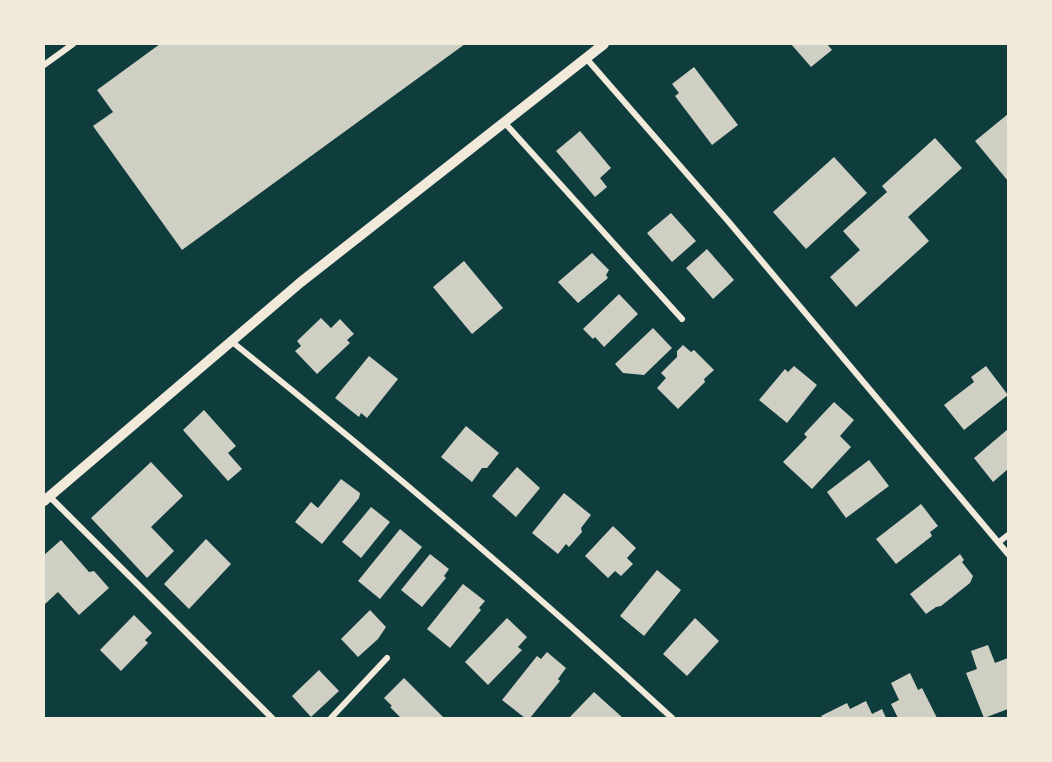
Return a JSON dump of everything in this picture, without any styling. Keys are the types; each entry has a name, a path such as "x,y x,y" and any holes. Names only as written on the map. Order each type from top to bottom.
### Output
{"street":[{"path":"44,65 73,44"},
{"path":"272,718 46,498 354,239 604,44"},
{"path":"586,58 728,221 1008,554"},
{"path":"504,122 682,319"},
{"path":"231,341 424,499 672,718"},
{"path":"999,542 1008,535"},
{"path":"331,718 387,658"}],"building":[{"path":"160,44 465,44 182,250 93,126 113,112 97,90"},
{"path":"791,44 827,44 832,50 811,67"},
{"path":"694,67 738,125 712,145 675,96 679,93 672,84"},
{"path":"1008,114 1008,181 975,141"},
{"path":"580,131 611,168 600,178 607,187 595,197 556,151"},
{"path":"935,138 962,168 908,217 929,241 856,307 830,277 860,250 843,231 887,192 882,186"},
{"path":"834,157 867,193 806,249 773,212"},
{"path":"671,213 696,241 672,262 647,233"},
{"path":"707,249 734,280 713,299 686,268"},
{"path":"592,253 609,270 606,275 608,278 578,303 558,282"},
{"path":"464,261 503,308 472,334 433,287"},
{"path":"619,294 638,314 604,347 583,329"},
{"path":"321,318 331,328 340,319 354,334 347,340 350,343 317,374 295,351 301,346 297,341"},
{"path":"653,328 672,348 644,375 623,373 615,364"},
{"path":"683,345 691,352 694,350 714,370 678,409 657,388 666,378 661,373 677,357 677,351"},
{"path":"369,356 398,379 367,418 361,413 359,417 335,398"},
{"path":"794,366 817,385 787,423 759,400 785,369 788,372"},
{"path":"986,366 1008,395 964,430 944,405 974,382 971,377"},
{"path":"834,402 854,420 840,436 851,447 812,489 783,462 807,437 804,434"},
{"path":"204,410 236,446 228,453 242,469 228,481 183,430"},
{"path":"466,426 499,453 487,468 482,468 472,482 441,457"},
{"path":"1008,429 1008,469 993,482 974,458"},
{"path":"869,460 889,486 846,518 827,492"},
{"path":"151,462 183,496 151,527 174,551 147,578 91,518"},
{"path":"517,467 540,488 516,517 492,496"},
{"path":"341,479 360,493 359,498 322,544 295,522 311,502 318,508"},
{"path":"564,493 591,515 581,528 582,532 569,547 566,544 558,554 532,533"},
{"path":"921,504 938,526 930,532 932,536 896,564 876,539"},
{"path":"371,507 390,522 361,558 342,542"},
{"path":"613,526 636,548 627,558 633,564 621,576 615,571 608,578 585,556"},
{"path":"400,529 422,547 380,599 358,581"},
{"path":"206,539 231,564 189,609 164,584"},
{"path":"61,540 89,572 94,571 109,588 79,615 58,592 44,605 44,555"},
{"path":"430,554 449,569 444,576 446,578 422,607 401,590"},
{"path":"960,554 964,560 962,562 973,576 970,583 941,606 926,614 910,594"},
{"path":"657,570 681,590 644,636 620,616"},
{"path":"463,584 485,601 479,608 481,610 450,648 427,629"},
{"path":"370,610 386,627 378,639 358,657 341,639"},
{"path":"134,615 152,633 145,640 148,643 121,671 100,650"},
{"path":"507,618 527,637 518,647 522,650 488,685 465,662"},
{"path":"695,618 719,641 687,676 663,654"},
{"path":"988,645 995,663 1008,658 1008,709 984,718 966,673 977,669 971,651"},
{"path":"547,652 566,668 558,679 560,681 530,718 525,718 502,700 537,656 541,659"},
{"path":"319,670 339,691 311,717 292,696"},
{"path":"910,673 918,690 922,688 937,718 898,718 891,704 899,700 891,683"},
{"path":"404,678 444,718 401,718 390,707 392,706 384,698"},
{"path":"594,692 623,718 569,718"},
{"path":"866,701 872,714 882,709 886,718 823,718 821,716 847,703 850,709"}]}
